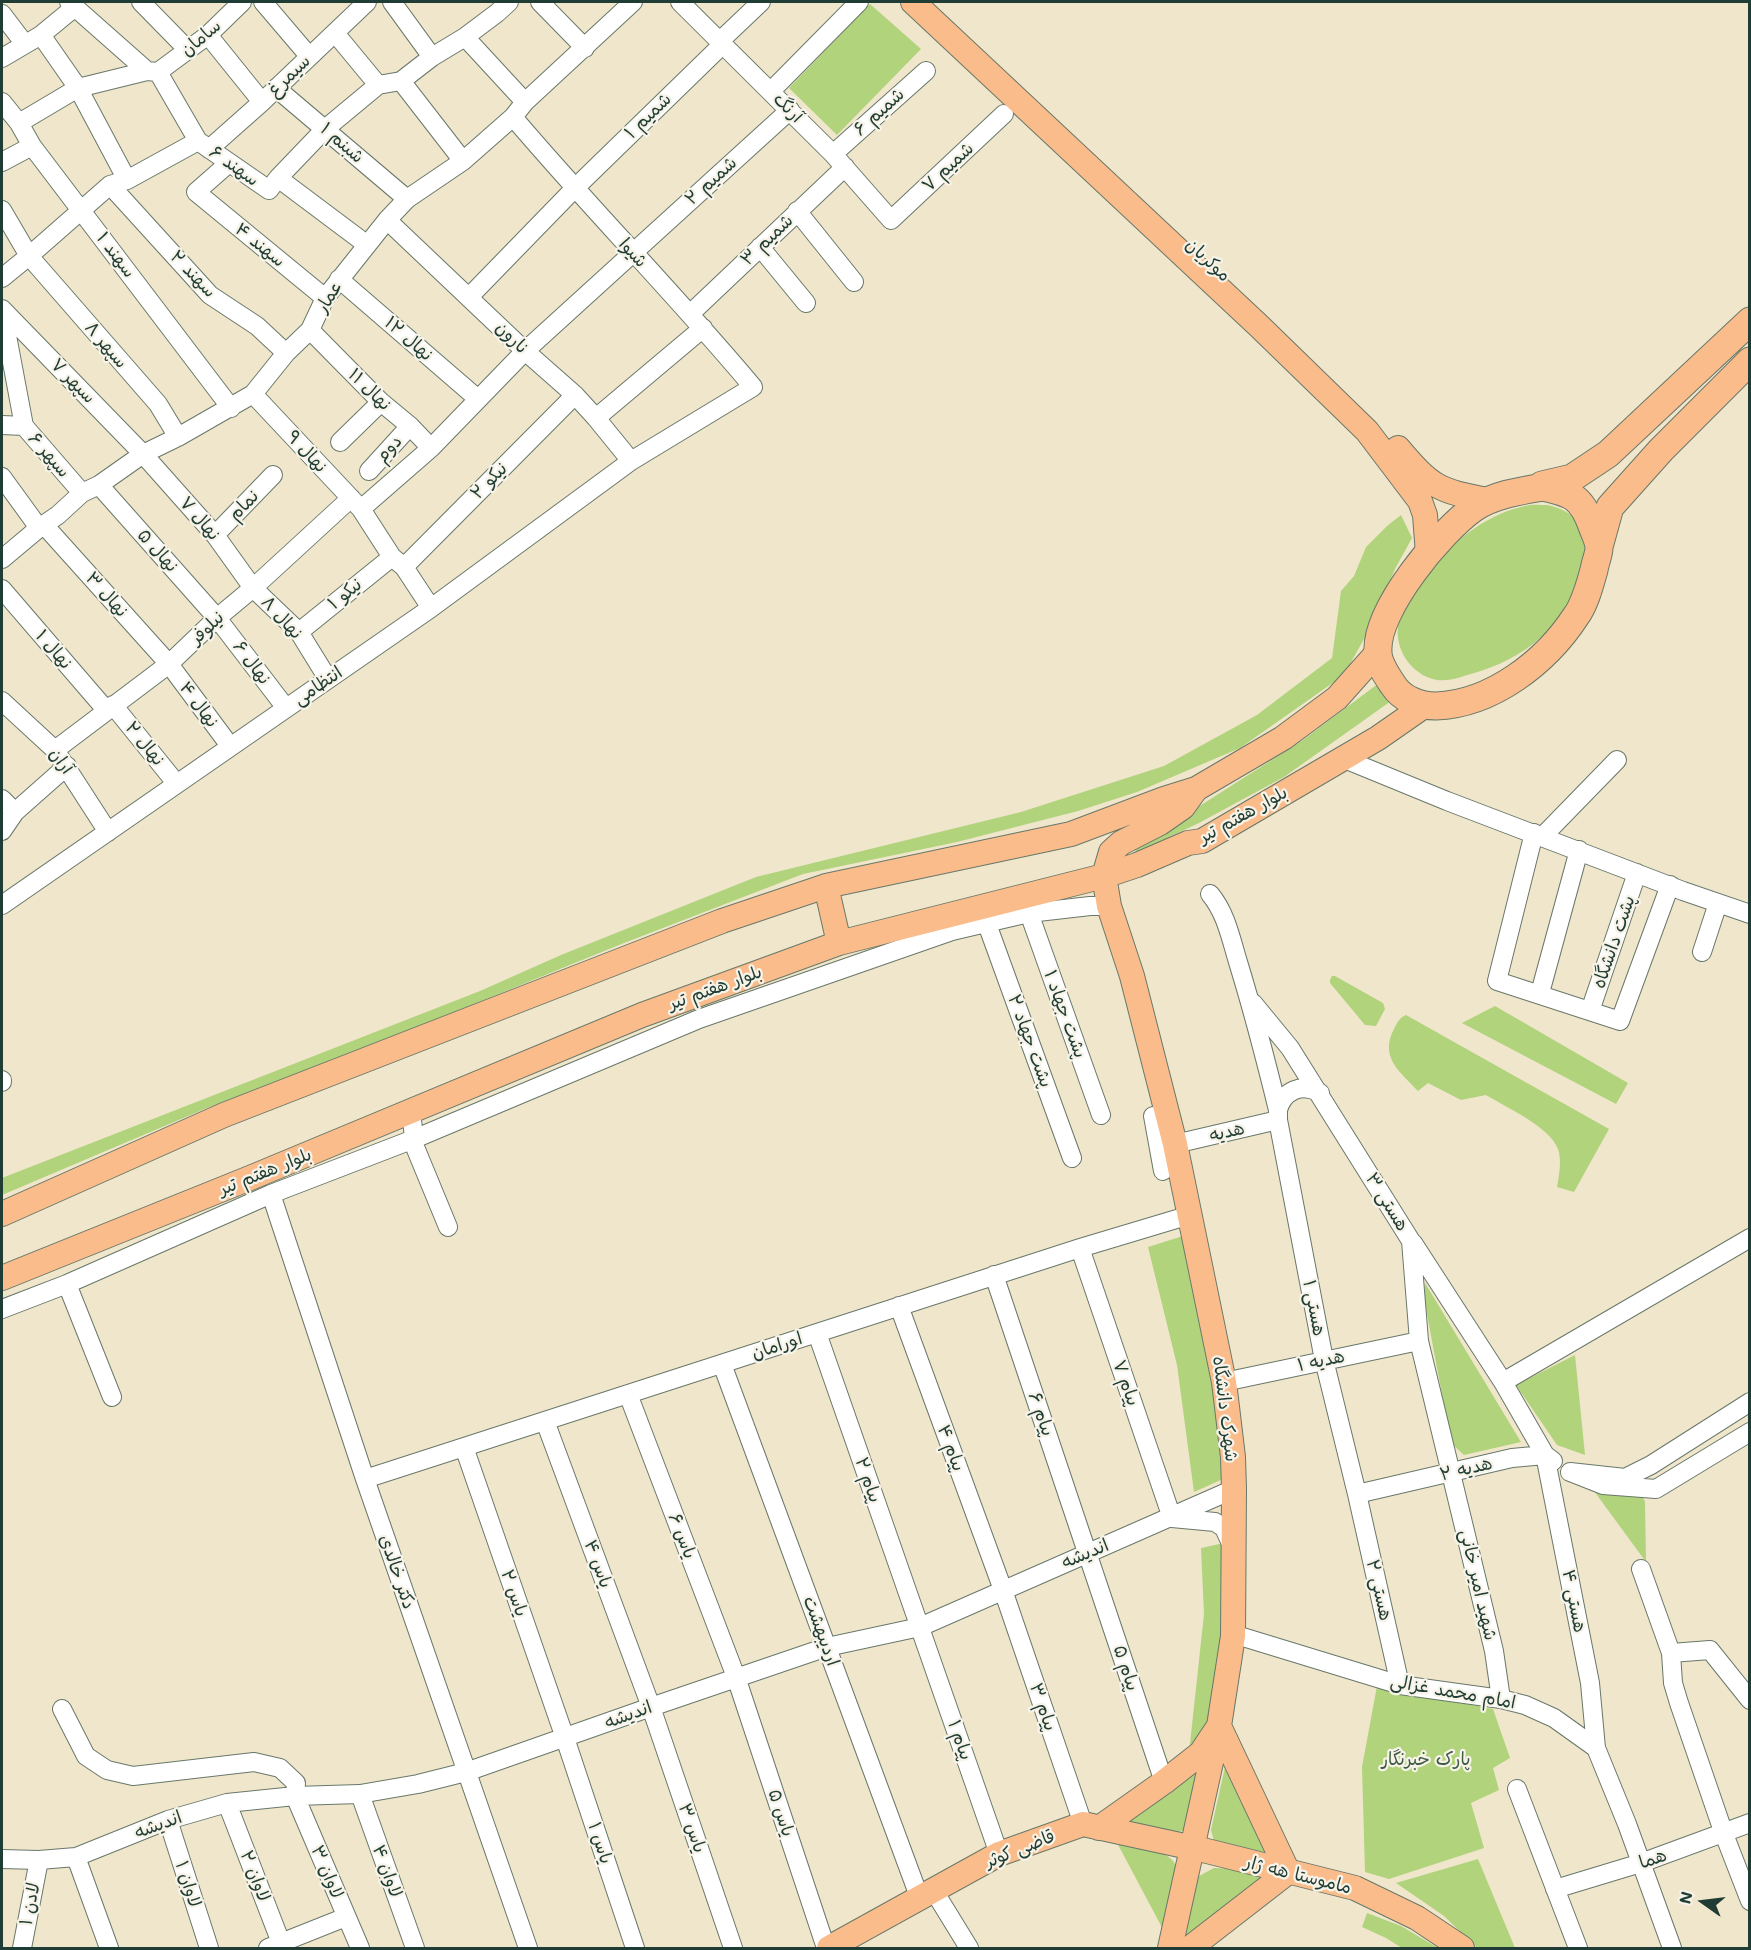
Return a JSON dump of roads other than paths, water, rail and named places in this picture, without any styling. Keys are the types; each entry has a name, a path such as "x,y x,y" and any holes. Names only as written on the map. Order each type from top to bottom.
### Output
{"highway":[{"path":"1749,321 1608,454 1572,478 1500,496 1450,528 1403,586 1383,624 1378,652 1385,674 1396,690 1424,706 1455,705 1492,691 1529,668 1555,645 1578,615 1592,578 1610,507 1661,450 1749,362"},
{"path":"1500,496 1543,487 1563,491 1585,506 1599,547"}],"main road":[{"path":"913,2 1259,326 1367,431 1420,501 1425,515 1428,555"},
{"name":"موکریان","path":"933,2 1354,396 1418,471 1432,483 1459,495 1500,496"},
{"path":"2,1214 225,1115 722,921 826,886 1071,834 1196,789 1283,738 1337,698 1378,652"},
{"name":"بلوار هفتم تیر","path":"2,1278 642,1015 839,943 1104,876 1137,865 1188,843 1202,841 1399,725 1424,706"},
{"path":"1104,876 1111,852 1121,843 1160,823 1183,807 1196,789"},
{"path":"1137,865 1124,880 1120,894 1148,997 1179,1143 1229,1381 1243,1478 1238,1636"},
{"name":"شهرک دانشگاه","path":"1104,876 1111,913 1132,976 1179,1143 1190,1215 1229,1381 1234,1490 1233,1548 1238,1636 1222,1731 1197,1849 1170,1948"},
{"path":"826,886 839,943"},
{"path":"1190,1948 1288,1872 1222,1731"},
{"name":"قاضی کوثر","path":"828,1948 999,1854 1091,1826 1164,1782 1201,1752 1222,1731"},
{"path":"1091,1826 1197,1849 1178,1948"},
{"name":"ماموستا هه ژار","path":"1197,1849 1355,1888 1417,1918 1462,1948"}],"street":[{"path":"141,2 188,50"},
{"name":"سامان","path":"152,72 208,35 242,2"},
{"path":"263,2 309,56"},
{"name":"سیمرغ","path":"2,278 81,209 119,182 204,145 262,102 367,2"},
{"path":"392,2 432,57"},
{"path":"540,2 585,48"},
{"name":"عمار","path":"2,559 82,493 99,485 143,454 178,437 253,394 286,353 310,330 325,298 339,279 366,244 407,199 463,161 513,117 525,102 633,2"},
{"name":"آرنگ","path":"680,2 833,153 891,220"},
{"name":"شمیم ۱","path":"469,297 761,2"},
{"path":"771,91 859,2"},
{"path":"2,58 41,35 72,4"},
{"name":"سهند ۶","path":"72,4 152,72 204,145 268,190 278,178 366,244"},
{"path":"278,178 325,129 378,85 401,81 432,57 465,37 497,5"},
{"path":"2,14 24,43"},
{"path":"335,33 378,85"},
{"name":"سهند ۲","path":"41,35 78,88 119,182 210,295 257,326 286,353"},
{"path":"208,35 262,102"},
{"path":"465,37 525,102"},
{"name":"شمیم ۶","path":"833,153 926,71"},
{"path":"19,123 78,88 152,72"},
{"path":"401,81 463,161"},
{"name":"شبنم ۱","path":"276,88 407,199"},
{"name":"سهند ۱","path":"2,102 19,123 32,146 231,408"},
{"name":"شمیم ۲","path":"525,351 790,110"},
{"name":"شمیم ۷","path":"891,220 1004,114"},
{"name":"شیوا","path":"513,117 574,189 690,314 753,387"},
{"path":"2,162 32,146"},
{"name":"سهند ۴","path":"229,162 196,192 325,298"},
{"name":"شمیم ۳","path":"690,314 845,167"},
{"name":"سپهر ۸","path":"2,210 29,256 158,404 178,437"},
{"path":"797,211 854,282"},
{"name":"نارون","path":"387,220 525,351 575,395 631,461"},
{"path":"760,248 806,303"},
{"name":"نهال ۱۲","path":"339,279 478,399"},
{"name":"سپهر ۶","path":"2,309 24,426 82,493"},
{"name":"سپهر ۷","path":"2,309 143,454"},
{"path":"596,418 702,328"},
{"name":"نهال ۱۱","path":"310,330 381,402 410,426 431,448"},
{"name":"نیلوفر","path":"55,750 169,664 217,618 356,503 431,448 525,351"},
{"name":"انتظامی","path":"2,905 431,608 631,461 753,387"},
{"name":"نهال ۹","path":"253,394 356,503 431,608"},
{"name":"نیکو ۲","path":"398,562 575,395"},
{"path":"340,442 381,402"},
{"path":"2,425 24,426"},
{"name":"دوم","path":"369,471 410,426"},
{"name":"نهال ۷","path":"143,454 215,535 253,588"},
{"name":"نمام","path":"215,535 273,475"},
{"name":"نهال ۳","path":"2,477 42,527 169,664"},
{"name":"نهال ۵","path":"99,485 217,618"},
{"name":"نیکو ۱","path":"299,632 398,562"},
{"name":"نهال ۸","path":"253,588 299,632 328,679"},
{"name":"نهال ۱","path":"2,589 110,708"},
{"name":"نهال ۶","path":"217,618 286,708"},
{"name":"نهال ۴","path":"169,664 230,746"},
{"name":"آران","path":"2,701 55,750 108,832"},
{"name":"نهال ۲","path":"110,708 176,783"},
{"path":"1342,758 1447,801 1749,914"},
{"path":"1590,1011 1497,981 1538,835 1617,760"},
{"path":"2,831 15,812 67,766"},
{"path":"2,799 15,812"},
{"path":"1540,993 1579,850"},
{"name":"پشت دانشگاه","path":"1637,873 1590,1011 1620,1021 1670,885"},
{"name":"هستی ۱","path":"1210,894 1217,902 1225,919 1250,1000 1278,1115 1324,1360 1358,1494"},
{"path":"1702,952 1718,903"},
{"path":"2,1309 67,1284 271,1194 414,1139 699,1019 952,932 1029,913 1090,906 1111,913"},
{"name":"پشت جهاد ۱","path":"1029,913 1101,1115"},
{"name":"پشت جهاد ۲","path":"987,924 1072,1158"},
{"name":"هستی ۳","path":"1250,1000 1290,1047 1411,1241 1419,1341 1452,1472"},
{"path":"1278,1115 1283,1098 1293,1090 1310,1088 1320,1093"},
{"path":"411,1111 416,1148 448,1227"},
{"name":"هدیه","path":"1179,1143 1278,1115"},
{"path":"1153,1116 1163,1171"},
{"name":"دکتر خالدی","path":"271,1194 365,1479 528,1948"},
{"name":"اورامان","path":"365,1479 994,1275 1190,1215"},
{"path":"1503,1382 1749,1238"},
{"path":"1411,1241 1503,1382 1545,1455 1570,1473 1603,1485 1656,1489 1749,1432"},
{"name":"پیام ۷","path":"1080,1248 1172,1518"},
{"name":"پیام ۶","path":"994,1275 1088,1553"},
{"path":"67,1284 112,1397"},
{"name":"پیام ۴","path":"899,1306 1003,1590"},
{"name":"پیام ۲","path":"817,1333 920,1627"},
{"name":"هدیه ۱","path":"1229,1381 1419,1341"},
{"name":"اردیبهشت","path":"722,1364 827,1647 927,1895 969,1948"},
{"name":"یاس ۶","path":"628,1394 736,1677"},
{"path":"1570,1473 1625,1478 1651,1465 1749,1402"},
{"name":"یاس ۴","path":"545,1421 651,1707"},
{"name":"یاس ۲","path":"464,1447 565,1738"},
{"name":"هدیه ۲","path":"1358,1494 1512,1458 1545,1455"},
{"name":"هستی ۴","path":"1545,1455 1590,1683 1596,1748"},
{"name":"شهید امیر خانی","path":"1452,1472 1494,1651 1501,1699"},
{"name":"اندیشه","path":"2,1859 39,1860 76,1857 168,1820 227,1803 295,1796 360,1794 418,1784 466,1772 827,1647 920,1627 1234,1490"},
{"name":"هستی ۲","path":"1358,1494 1400,1685"},
{"path":"1172,1518 1215,1522 1224,1528 1233,1548"},
{"name":"پیام ۵","path":"1088,1553 1164,1782"},
{"path":"1641,1569 1671,1653 1673,1683 1749,1901"},
{"name":"پیام ۳","path":"1003,1590 1091,1826"},
{"name":"پیام ۱","path":"920,1627 999,1854"},
{"name":"امام محمد غزالی","path":"1238,1636 1400,1685 1501,1699 1525,1705 1554,1718 1596,1748"},
{"path":"1671,1653 1710,1650 1749,1700"},
{"name":"یاس ۵","path":"736,1677 828,1948"},
{"name":"یاس ۳","path":"651,1707 733,1948"},
{"name":"لاوان ۳","path":"62,1709 86,1756 107,1770 132,1776 254,1762 280,1768 297,1783 295,1796 360,1948"},
{"name":"یاس ۱","path":"565,1738 635,1948"},
{"path":"1596,1748 1672,1948"},
{"path":"1516,1789 1578,1948"},
{"name":"لاوان ۴","path":"360,1794 415,1948"},
{"name":"لاوان ۲","path":"227,1803 278,1947"},
{"name":"لاوان ۱","path":"168,1820 209,1948"},
{"name":"هما","path":"1555,1889 1641,1863 1749,1823"},
{"path":"76,1857 109,1948"},
{"name":"لادن ۱","path":"22,1948 39,1860"},
{"path":"278,1947 346,1917"}],"park label":[{"name":"پارک خبرنگار","path":"1426,1759"}]}
